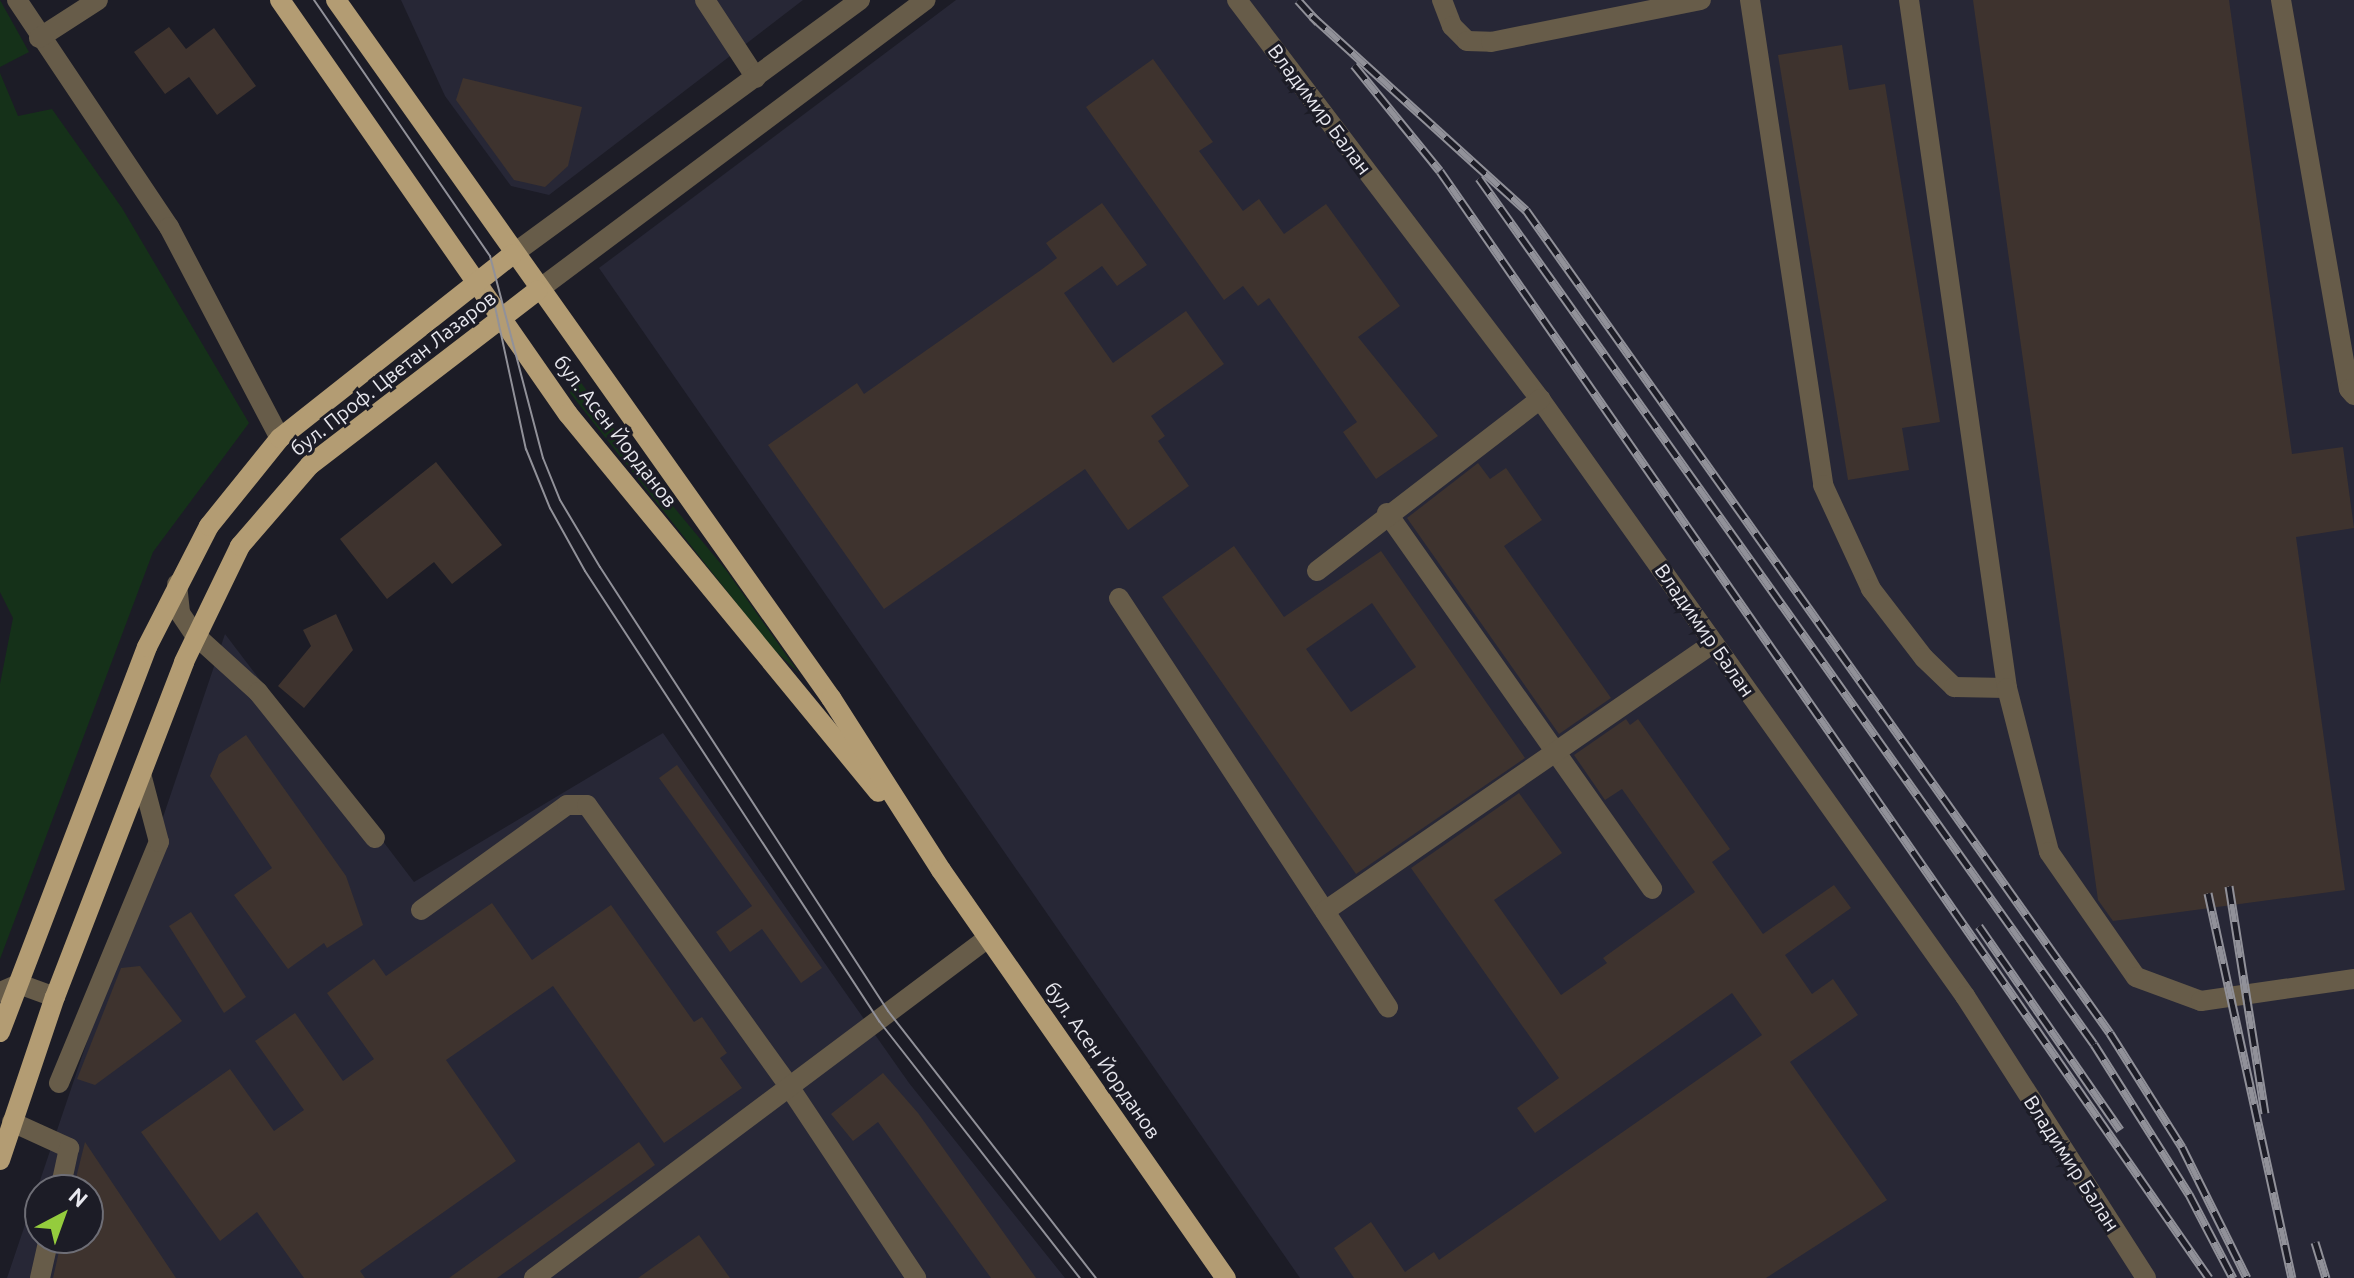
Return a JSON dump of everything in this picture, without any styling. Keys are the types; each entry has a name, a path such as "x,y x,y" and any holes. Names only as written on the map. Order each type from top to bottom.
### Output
{"main road":[{"name":"бул. Асен Йорданов","path":"280,0 568,414 941,870"},
{"name":"бул. Асен Йорданов","path":"336,0 538,290 831,698 941,870 1226,1278"},
{"name":"бул. Проф. Цветан Лазаров","path":"0,1032 9,988 147,647 209,526 280,438 475,280 513,254"},
{"name":"бул. Проф. Цветан Лазаров","path":"0,1160 55,997 195,635 240,546 310,465 538,290"}],"street":[{"path":"17,0 39,38 169,227 280,438"},
{"path":"39,38 98,0"},
{"path":"705,0 756,78"},
{"name":"бул. Проф. Цветан Лазаров","path":"513,254 860,0"},
{"name":"бул. Проф. Цветан Лазаров","path":"538,290 925,0"},
{"name":"Владимир Балан","path":"1237,0 1540,399 1714,643 1965,996 2146,1278"},
{"path":"1442,0 1452,26 1467,41 1491,42 1701,0"},
{"path":"1750,0 1823,485 1871,589 1924,658 1954,687 2007,688"},
{"path":"1909,0 2007,688 2049,852 2136,977 2201,1001 2354,979"},
{"path":"2281,0 2349,389 2354,395"},
{"path":"1317,571 1387,513 1540,399"},
{"path":"1387,513 1652,889"},
{"path":"177,584 180,613 195,635 258,692 375,838"},
{"path":"1119,598 1388,1008"},
{"path":"1325,911 1714,643"},
{"path":"59,1083 159,842 141,774"},
{"path":"421,910 567,805 587,805 790,1088 916,1278"},
{"path":"534,1278 988,938"},
{"path":"9,988 55,997"},
{"path":"12,1122 69,1148 63,1174"},
{"path":"40,1278 45,1254"}],"shaded area":[{"path":"401,0 803,0 549,195 511,186 445,96"},
{"path":"956,0 2354,0 2354,1278 1300,1278 599,268"},
{"path":"225,634 414,882 663,733 909,1083 1065,1278 7,1278 24,1228 24,1254 104,1254 104,1174 42,1174"}],"green space":[{"path":"0,0 29,52 0,67"},
{"path":"0,73 18,116 52,109 122,208 249,423 153,552 0,959 0,684 13,618 0,592"},
{"path":"577,377 648,476 726,570 799,673 772,648 570,393"}],"building":[{"path":"1973,0 2229,0 2292,454 2343,447 2354,528 2296,537 2345,890 2113,921 2098,900"},
{"path":"169,27 186,49 214,28 256,86 217,115 189,77 165,94 134,52"},
{"path":"1842,45 1849,90 1885,84 1940,422 1902,428 1909,470 1848,480 1778,55"},
{"path":"1153,59 1213,142 1199,151 1243,211 1259,199 1284,234 1326,204 1400,306 1358,337 1438,436 1376,479 1343,432 1357,422 1269,298 1258,306 1243,286 1224,300 1086,107"},
{"path":"463,78 582,107 568,166 545,187 514,180 456,100"},
{"path":"1102,203 1147,265 1117,286 1102,266 1064,293 1113,363 1186,311 1224,364 1151,416 1165,436 1158,441 1189,486 1128,530 1085,469 884,609 768,445 857,383 864,394 1041,270 1057,258 1046,243"},
{"path":"436,462 502,545 452,584 434,562 387,599 340,539"},
{"path":"1478,463 1490,479 1506,468 1542,520 1504,546 1611,698 1559,734 1407,518"},
{"path":"1234,546 1284,617 1381,551 1525,758 1356,874 1162,597","holes":["1372,603 1416,667 1351,712 1306,649"]},
{"path":"336,614 353,650 304,708 278,686 311,646 303,630"},
{"path":"1626,719 1630,725 1638,719 1730,849 1712,862 1763,934 1834,885 1851,908 1785,955 1812,994 1833,979 1858,1015 1790,1062 1887,1200 1766,1278 1354,1278 1334,1248 1371,1222 1405,1272 1434,1252 1439,1260 1762,1035 1732,993 1535,1133 1517,1108 1559,1078 1411,868 1519,793 1562,853 1494,900 1561,995 1607,963 1603,958 1695,892 1622,789 1605,800 1574,755"},
{"path":"246,735 346,876 363,925 327,948 324,943 288,969 234,895 272,868 210,776 219,754"},
{"path":"677,765 822,968 801,983 762,929 730,952 716,932 752,906 659,778"},
{"path":"492,903 532,960 611,905 694,1022 702,1017 727,1053 720,1058 742,1088 664,1143 553,986 446,1060 516,1161 360,1271 365,1278 304,1278 257,1212 220,1241 141,1132 230,1069 274,1131 304,1110 255,1041 295,1013 343,1081 374,1059 327,993 374,959 386,976"},
{"path":"191,912 246,997 224,1013 169,926"},
{"path":"140,966 182,1021 95,1085 77,1079 121,968"},
{"path":"883,1073 918,1113 1036,1278 991,1278 878,1122 853,1141 831,1114"},
{"path":"85,1142 176,1278 53,1278 58,1254 104,1254 104,1174 77,1174"},
{"path":"639,1142 655,1165 497,1278 449,1278"},
{"path":"699,1235 730,1278 638,1278"}],"tram line":[{"path":"314,0 490,256 543,458 560,500 600,567 888,1011 1096,1278"},
{"path":"493,297 526,449 550,508 585,571 879,1021 1080,1278"}],"railway":[{"path":"1298,0 1318,22"},
{"path":"1312,16 1526,210 2110,1033 2182,1147 2247,1278"},
{"path":"1354,65 1440,171 2209,1278"},
{"path":"1479,178 2094,1044 2189,1194 2233,1278"},
{"path":"2229,886 2265,1113"},
{"path":"2208,893 2292,1278"},
{"path":"1979,926 2120,1130"},
{"path":"2315,1242 2326,1278"}]}
